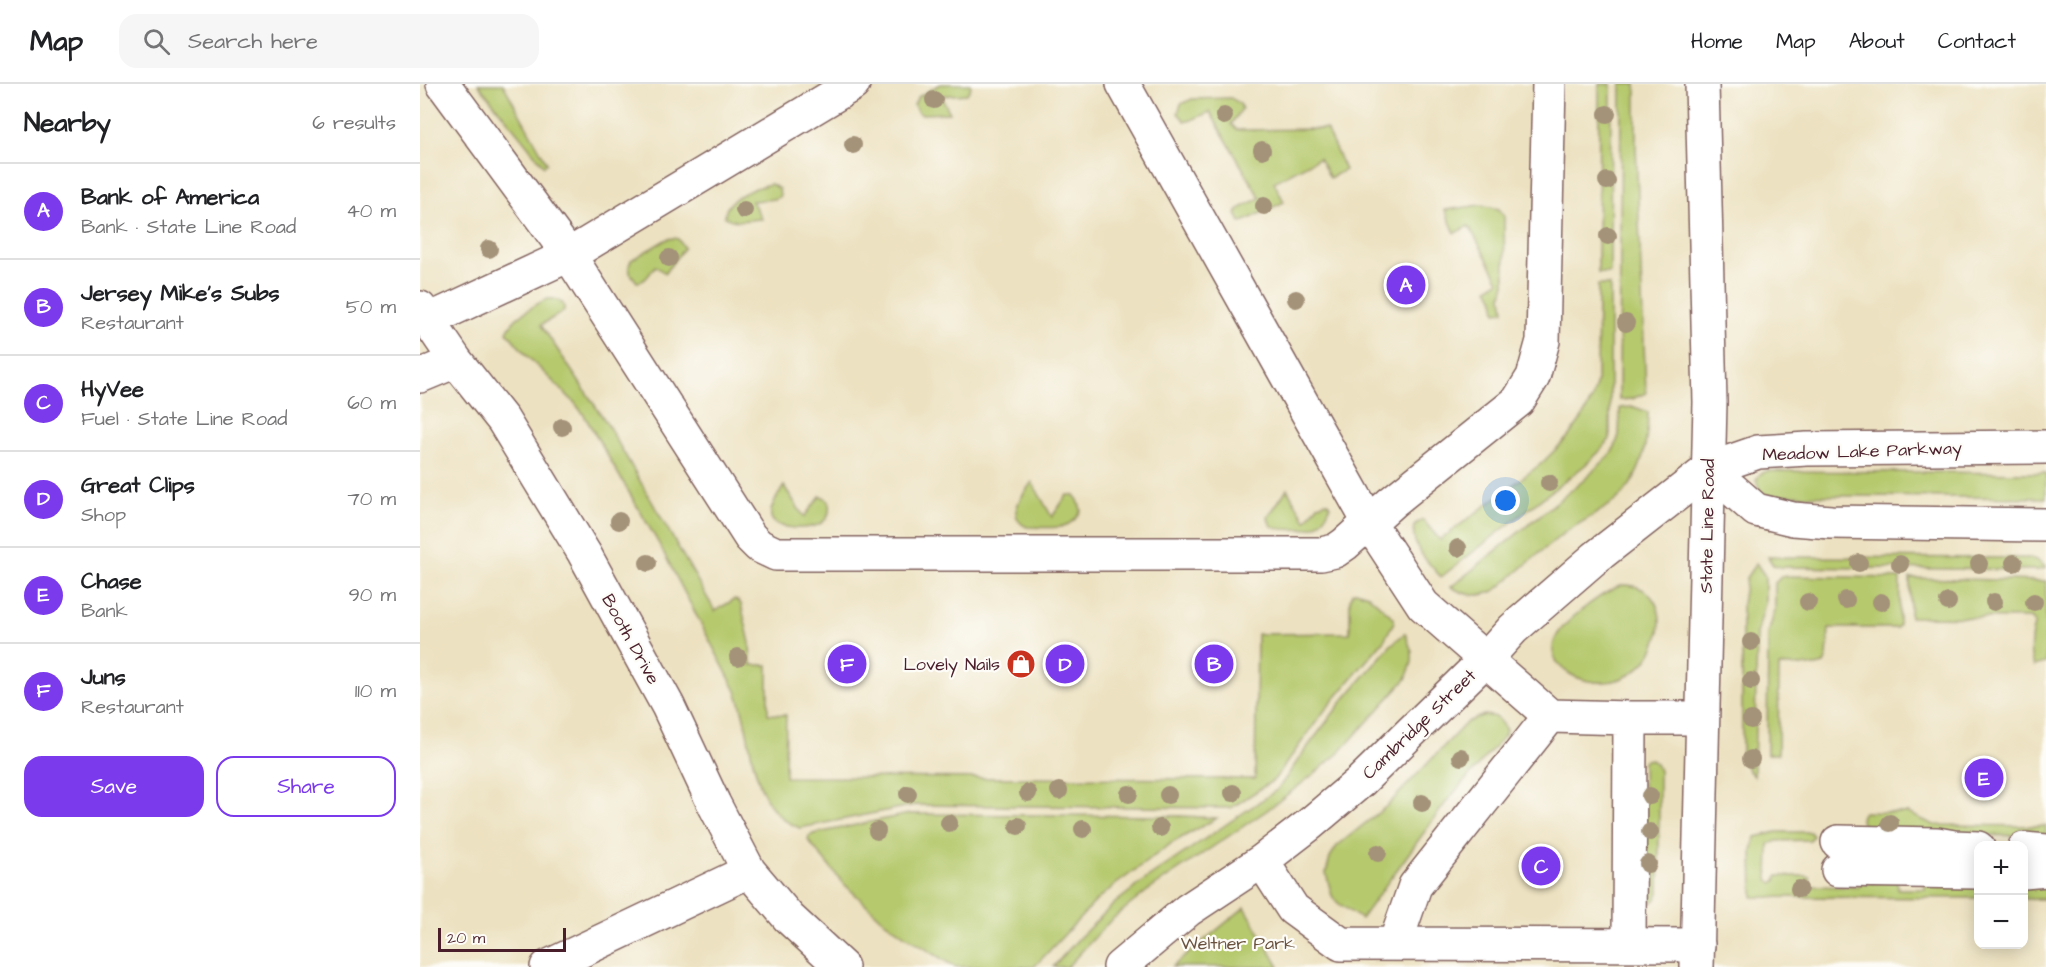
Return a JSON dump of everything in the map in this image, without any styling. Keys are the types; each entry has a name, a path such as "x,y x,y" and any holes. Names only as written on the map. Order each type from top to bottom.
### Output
{"street":[{"path":"443,84 569,255 750,537 759,546 776,554 1321,554 1335,551 1518,401 1533,377 1543,341 1549,84"},
{"path":"424,314 569,255 853,84"},
{"path":"1123,84 1370,524 1423,605 1550,716 1702,718"},
{"name":"State Line Road","path":"1698,956 1710,402 1702,84"},
{"name":"Booth Drive","path":"424,314 456,360 503,420 584,553 668,706 749,872 789,918 842,967"},
{"path":"420,376 456,360"},
{"name":"Meadow Lake Parkway","path":"1709,469 1758,452 1807,448 2046,447"},
{"path":"1709,469 1756,510 1793,519 1831,522 2046,525"},
{"name":"Cambridge Street","path":"1120,967 1188,910 1262,861 1361,781 1513,629 1596,558 1709,469"},
{"path":"1395,944 1416,886 1550,716"},
{"path":"1629,945 1630,718"},
{"path":"1974,848 1937,844 1838,856 1974,872"},
{"path":"2028,849 2046,851"},
{"path":"1262,861 1293,909 1341,944 1629,945 1698,956"},
{"path":"2028,872 2046,870"},
{"path":"547,967 749,872"}],"green space":[{"path":"478,84 503,84 547,163 544,166"},
{"path":"940,84 970,84 971,87 967,94 941,96 950,113 921,114 914,105 918,97"},
{"path":"1599,84 1611,84 1610,273 1598,273"},
{"path":"1621,84 1636,84 1636,146 1646,393 1632,399 1619,400"},
{"path":"1231,98 1240,104 1242,109 1231,124 1237,130 1326,129 1345,170 1330,178 1319,158 1274,182 1284,202 1240,222 1236,214 1239,209 1260,198 1210,112 1189,121 1185,121 1178,113 1181,104 1192,99"},
{"path":"771,184 779,189 780,196 776,199 752,201 762,219 738,221 725,217 726,210 735,199 742,194"},
{"path":"1481,205 1499,209 1504,216 1505,284 1502,295 1504,311 1496,312 1494,299 1488,288 1499,281 1469,226 1455,233 1445,210"},
{"path":"667,239 678,239 684,248 665,273 655,266 645,279 637,282 630,273 631,260"},
{"path":"1598,285 1610,285 1610,439 1584,466 1441,577 1417,546 1414,539 1415,524 1423,520 1440,540 1542,463 1568,437 1582,418 1592,399 1597,382"},
{"path":"546,299 559,301 564,308 563,312 541,325 606,422 715,611 735,599 741,604 750,643 751,665 768,665 768,714 786,715 785,777 1255,779 1257,634 1350,633 1350,599 1352,593 1356,591 1368,595 1394,618 1394,622 1384,640 1325,710 1274,780 1231,808 915,805 800,828 783,819 770,805 761,788 736,691 658,542 584,415 507,332 518,317"},
{"path":"1634,407 1648,412 1645,449 1632,483 1615,501 1564,533 1496,590 1473,595 1451,587 1584,480 1608,457 1619,435 1620,408"},
{"path":"1767,471 2046,473 2046,498 1766,495 1760,491 1756,480 1760,474"},
{"path":"1032,482 1052,517 1067,495 1074,495 1081,510 1077,517 1065,525 1050,528 1027,527 1020,523 1016,512 1018,505"},
{"path":"784,486 804,517 820,496 824,497 828,501 829,508 827,518 822,523 804,528 790,528 773,521 771,509"},
{"path":"1287,489 1306,521 1318,505 1327,502 1330,506 1321,522 1316,526 1301,529 1280,529 1272,526 1268,517"},
{"path":"1768,557 2030,558 2039,561 2046,568 2038,570 1780,567 1773,565"},
{"path":"1756,563 1765,576 1765,603 1757,634 1754,776 1748,770 1742,754 1742,604 1746,578"},
{"path":"1782,576 1900,578 1899,624 1897,628 1829,628 1827,657 1824,664 1779,666 1778,754 1767,754 1768,634 1775,610 1775,583"},
{"path":"1910,578 2046,581 2046,663 2034,666 2032,661 2031,644 2035,623 2031,618 1910,617"},
{"path":"1623,585 1642,589 1654,601 1660,617 1658,636 1651,654 1637,669 1619,680 1595,682 1569,673 1556,661 1553,653 1558,634 1587,606"},
{"path":"1405,633 1412,652 1412,662 1406,679 1340,752 1266,811 1146,892 1110,921 1067,967 1053,967 1115,903 1146,879 1278,789 1341,703 1390,646"},
{"path":"1484,715 1497,717 1506,730 1505,735 1447,801 1361,919 1332,896 1326,873 1330,857 1337,846 1388,805 1467,722"},
{"path":"1650,759 1659,771 1659,893 1653,902 1645,901 1643,761"},
{"path":"1864,812 1908,813 1934,825 2046,826 2046,836 1965,835 1865,828 1861,820"},
{"path":"909,814 1217,818 1172,843 1115,885 1096,901 1034,967 955,967 883,920 843,883 808,840 813,834"},
{"path":"1777,832 1810,832 1813,836 1810,840 1777,841 1769,844 1768,879 1772,883 1776,881 1777,876 1806,876 1810,877 1811,886 1859,887 1860,884 1897,881 1898,889 1925,889 1926,881 1974,884 1974,898 1753,897 1752,850 1756,837"},
{"path":"2028,885 2046,886 2046,899 2028,899"},
{"name":"Weltner Park","path":"1245,907 1279,967 1172,967 1173,966"}],"place":[{"name":"Bank of America","path":"1406,285"},
{"name":"Juns","path":"847,664"},
{"name":"Lovely Nails","path":"1021,664"},
{"name":"Great Clips","path":"1065,664"},
{"name":"Jersey Mike's Subs","path":"1214,664"},
{"name":"Chase","path":"1984,778"},
{"name":"HyVee","path":"1541,866"}]}
